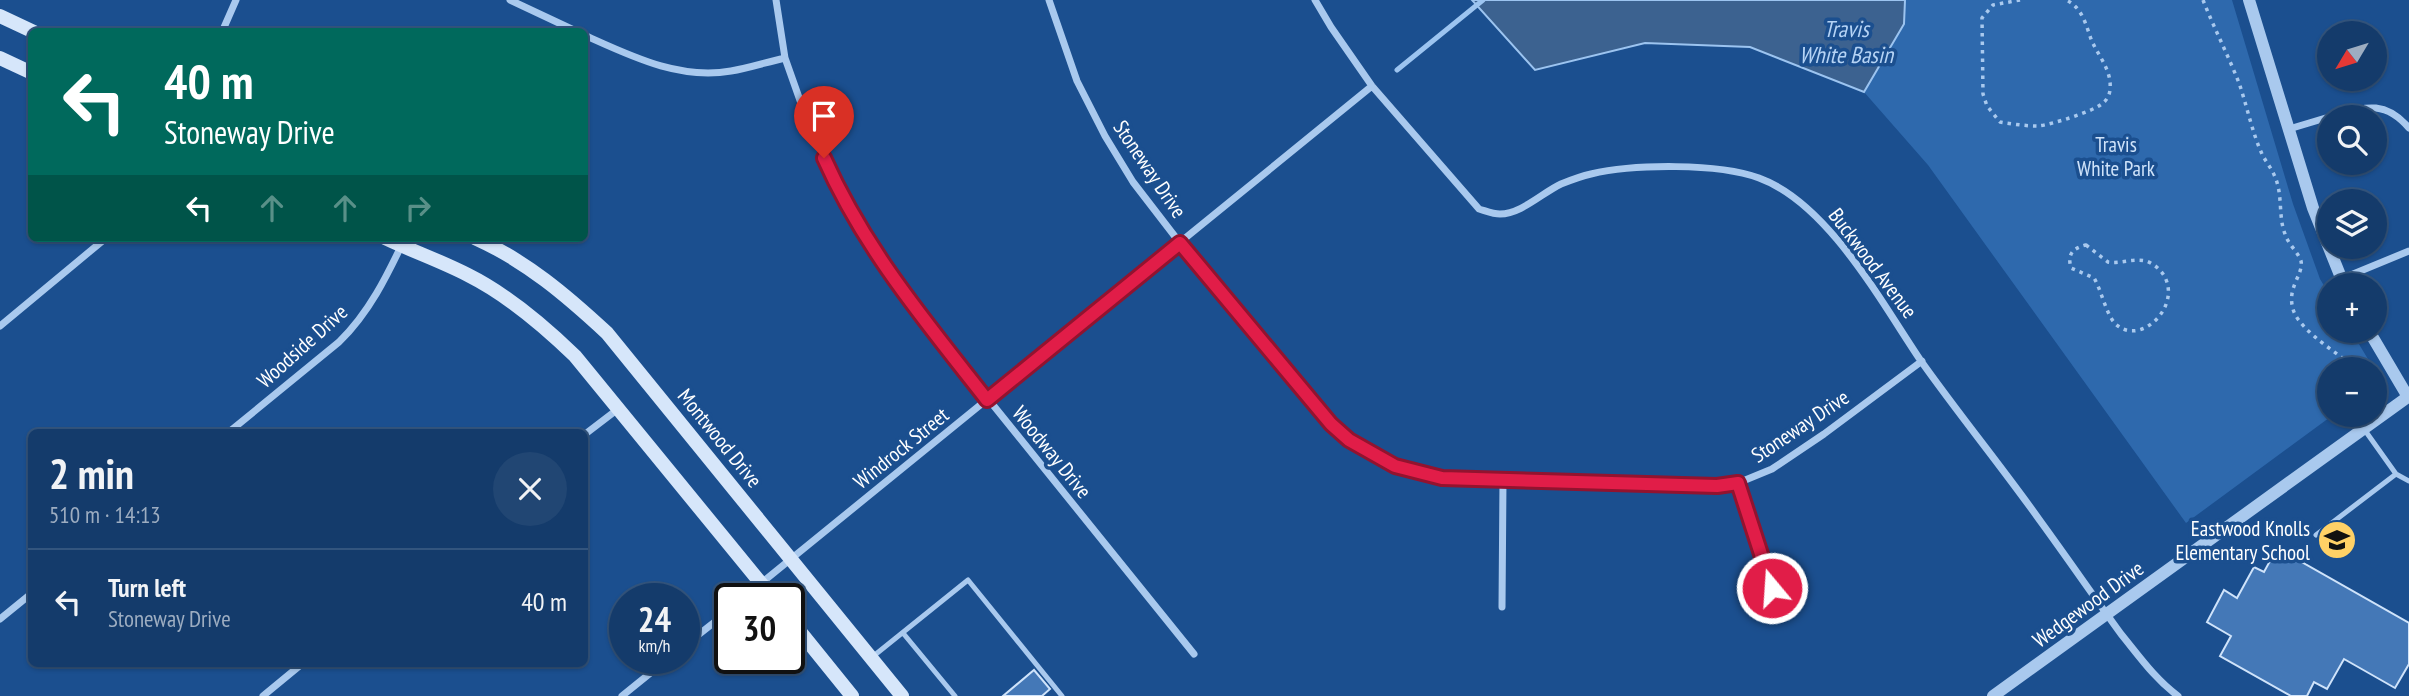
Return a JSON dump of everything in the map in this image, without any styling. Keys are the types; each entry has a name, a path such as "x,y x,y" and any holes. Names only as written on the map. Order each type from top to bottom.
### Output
{"main road":[{"path":"0,16 28,29"},
{"path":"0,58 28,71"},
{"path":"403,242 471,276 518,306 575,356 761,583"},
{"name":"Montwood Drive","path":"484,242 501,249 543,276 607,332 902,696"},
{"path":"805,638 851,696"}],"street":[{"path":"224,28 236,0"},
{"path":"510,0 570,28"},
{"name":"Woodway Drive","path":"776,0 785,58 808,123 853,217 897,286 1194,654"},
{"name":"Stoneway Drive","path":"1049,0 1077,80 1105,136 1133,182 1180,243 1320,413 1349,440 1378,457 1414,472 1442,478 1717,486 1738,483 1772,469 1922,361"},
{"name":"Buckwood Avenue","path":"1315,0 1372,86 1473,204 1491,213 1510,213 1562,184 1590,174 1619,169 1707,167 1734,170 1779,186 1800,201 1819,218 1880,297 1922,361 2036,514 2106,614 2152,673 2178,696"},
{"path":"2249,0 2313,208 2339,273"},
{"path":"588,37 642,61 688,72 730,71 785,58"},
{"name":"Windrock Street","path":"763,583 1372,86"},
{"path":"2387,112 2400,118 2409,128"},
{"path":"2289,129 2317,121"},
{"path":"0,326 101,242"},
{"name":"Woodside Drive","path":"233,429 356,326 370,307 403,242"},
{"path":"2362,273 2409,251"},
{"path":"2375,343 2408,397"},
{"name":"Wedgewood Drive","path":"1993,696 2408,397"},
{"path":"588,432 619,408"},
{"path":"1502,607 1503,480"},
{"path":"1738,483 1781,615"},
{"path":"0,619 28,596"},
{"path":"700,633 714,623"},
{"path":"263,696 298,667"},
{"path":"622,696 649,674"}],"lane":[{"path":"2364,429 2396,474 2409,481"},
{"path":"2316,534 2396,474"},
{"path":"871,659 968,580 1062,696"},
{"path":"903,633 955,696"}],"path":[{"path":"2020,0 1993,5 1982,18 1983,94 1987,106 2000,121 2034,126 2057,122 2097,108 2105,102 2110,92 2110,78 2086,22 2077,8 2066,0"},
{"path":"2203,0 2238,80 2259,148 2275,175 2284,234 2300,260 2301,266 2292,286 2294,313 2302,325 2342,357"},
{"path":"2087,245 2108,262 2147,261 2160,269 2167,280 2169,291 2163,313 2153,323 2132,331 2114,324 2094,278 2071,268 2071,252 2077,247 2087,245"}],"green space":[{"name":"Travis White Park","path":"1905,0 2232,0 2293,204 2318,273 2317,343 2358,343 2367,357 2317,357 2317,427 2186,523 1928,165 1864,92 1904,24"}],"water":[{"name":"Travis White Basin","path":"1472,0 1905,0 1904,24 1864,92 1750,47 1645,43 1535,70"}],"building":[{"path":"2277,548 2409,623 2409,664 2395,688 2344,659 2327,689 2314,682 2307,696 2291,696 2220,656 2231,636 2207,622 2224,590 2237,598 2254,567 2264,572"},
{"path":"1034,670 1050,689 1042,696 1003,696"}],"waterway":[{"path":"1397,70 1483,0"}],"place":[{"name":"Eastwood Knolls Elementary School","path":"2337,540"}],"route":[{"path":"824,158 853,217 897,286 987,400 1180,243 1320,413 1349,440 1378,457 1395,466 1442,478 1717,486 1738,483 1772,588"}]}
